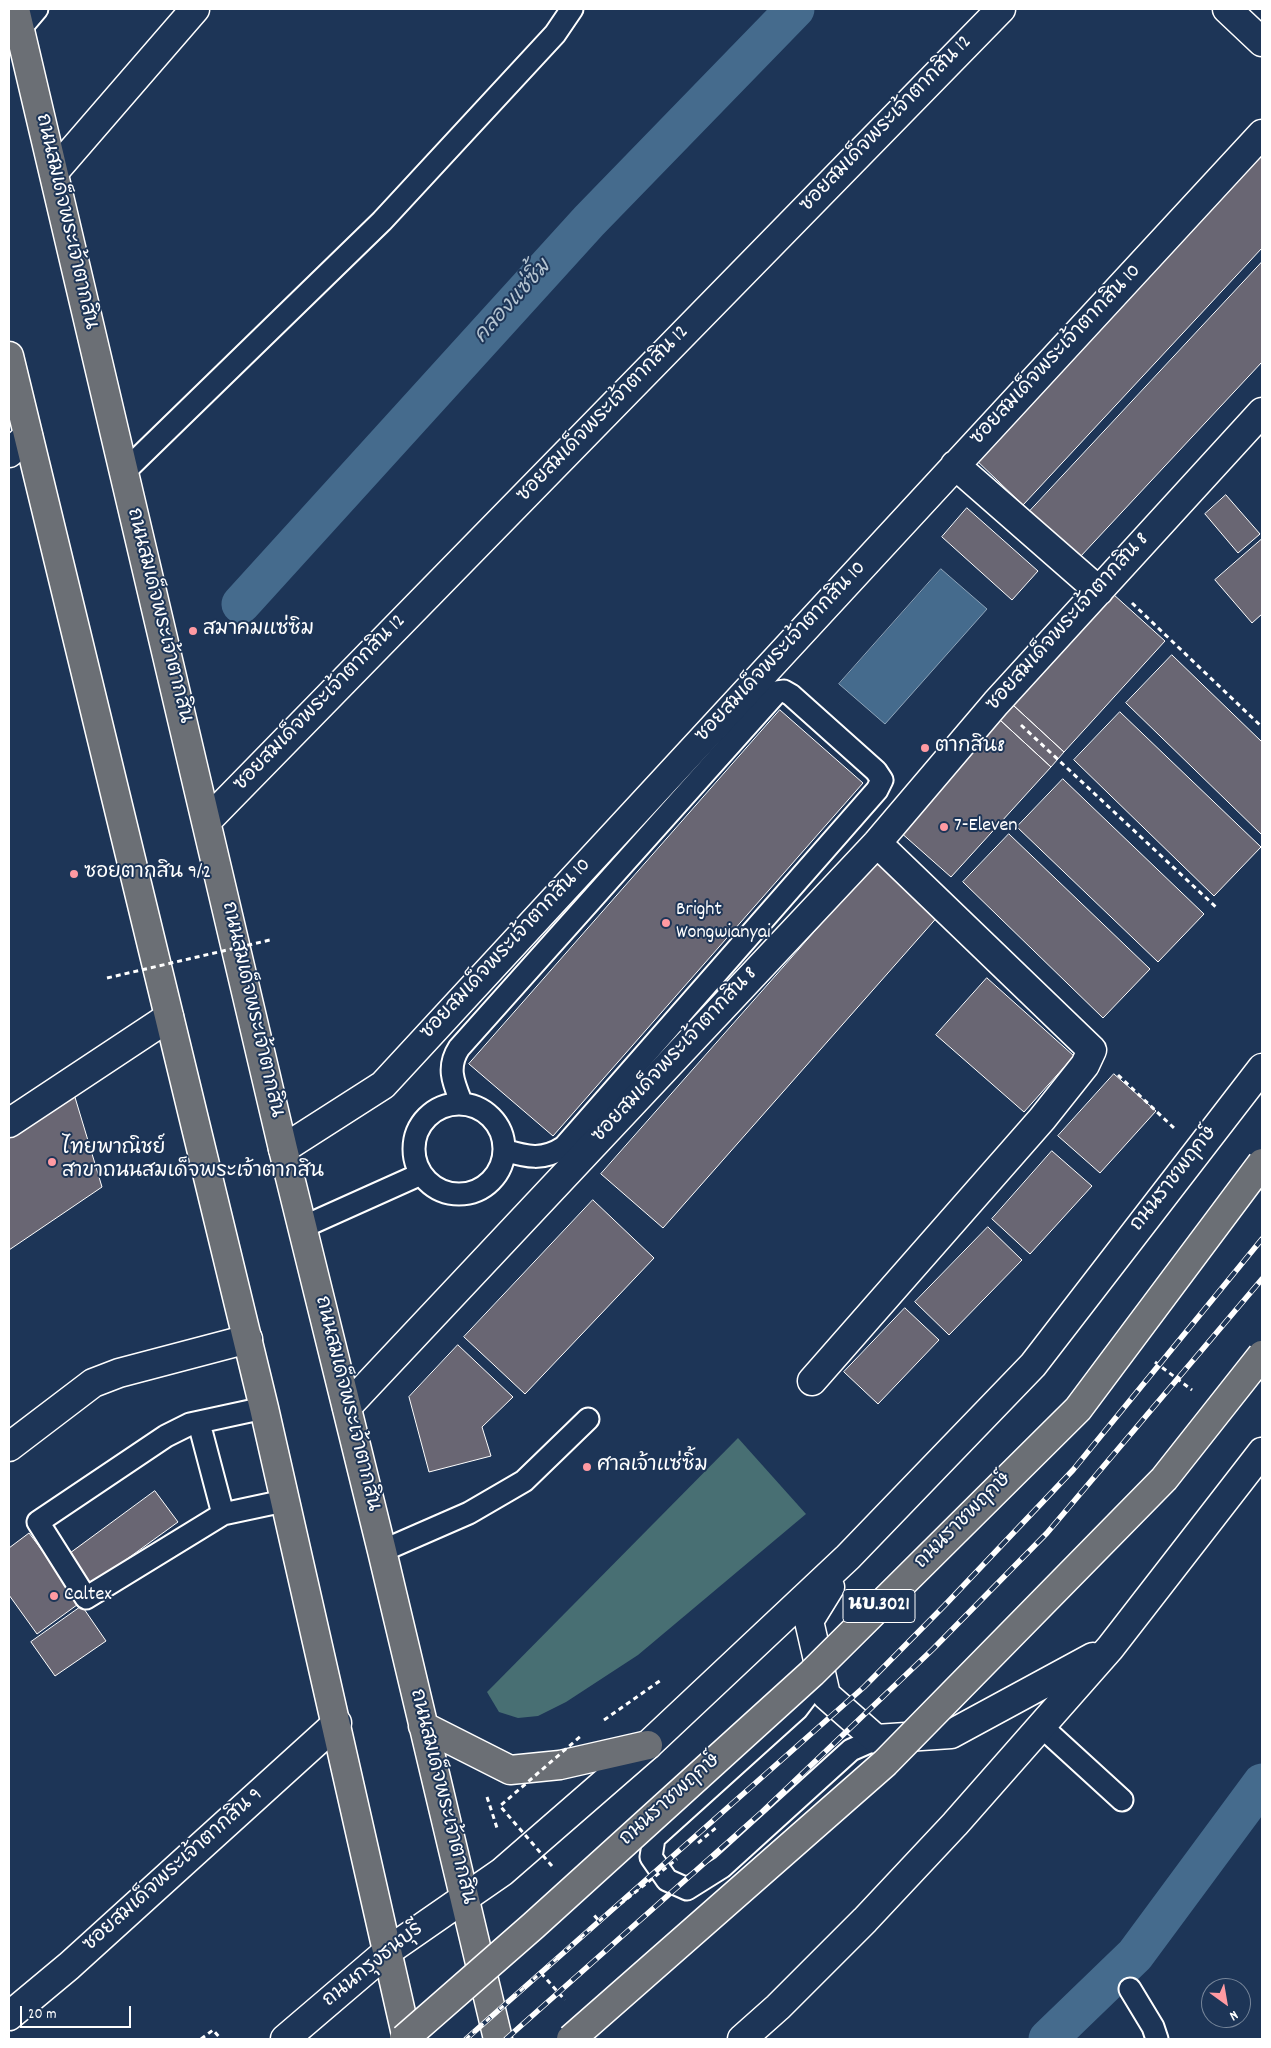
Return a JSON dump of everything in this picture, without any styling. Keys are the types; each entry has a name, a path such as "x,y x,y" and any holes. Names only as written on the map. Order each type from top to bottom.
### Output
{"main road":[{"name":"ถนนสมเด็จพระเจ้าตากสิน","path":"24,15 54,172 123,473 207,821 283,1149 347,1406 498,2039"},
{"path":"9,356 18,444 169,1017 248,1339 337,1724 406,2039"},
{"name":"ถนนราชพฤกษ์","path":"406,2039 812,1673 1078,1409 1262,1163"},
{"path":"571,2039 885,1763 1164,1479 1262,1355"},
{"path":"423,1726 510,1770 560,1765 648,1745"}],"street":[{"path":"54,172 195,9"},
{"name":"ซอยสมเด็จพระเจ้าตากสิน 12","path":"207,821 1001,9"},
{"path":"1227,9 1262,42"},
{"name":"ซอยสมเด็จพระเจ้าตากสิน 10","path":"283,1149 383,1085 1262,134"},
{"name":"ซอยสมเด็จพระเจ้าตากสิน 8","path":"347,1406 877,843 996,703 1262,412"},
{"path":"955,465 1104,586"},
{"path":"812,1380 1042,1119 1086,1065 1092,1050 877,843"},
{"path":"9,1124 169,1017"},
{"name":"ถนนราชพฤกษ์","path":"465,1897 502,1872 648,1745 848,1557 1033,1364 1262,1068"},
{"path":"9,1447 93,1383 119,1373 248,1339"},
{"path":"742,2039 778,2008 872,1913 955,1824 1110,1648 1262,1452"},
{"path":"848,1557 809,1621 826,1695 876,1739 951,1734 1110,1648"},
{"name":"ซอยสมเด็จพระเจ้าตากสิน 9","path":"9,2016 70,1966 337,1724"},
{"name":"ถนนกรุงธนบุรี","path":"285,2039 388,1951 465,1897"}],"lane":[{"path":"123,473 382,221 549,40 572,9"},
{"path":"462,1104 451,1070 453,1057 459,1048 777,692 784,691 791,695 876,771 882,780 877,790 564,1146 555,1153 536,1158 504,1150"},
{"path":"462,1104 477,1107 490,1115 500,1127 504,1158 499,1172 489,1184 476,1192 461,1195 446,1193 433,1187 421,1174 413,1149 416,1134 423,1122 434,1111 447,1105 462,1104"},
{"path":"303,1227 421,1174"},
{"path":"264,1408 199,1423 166,1436 38,1522 86,1598 223,1514 284,1501"},
{"path":"382,1551 469,1513 524,1481 588,1419"},
{"path":"199,1423 223,1514"},
{"path":"816,1656 813,1688 797,1709 654,1838 651,1857 667,1880 687,1889 722,1867 851,1750 876,1739"},
{"path":"1041,1726 1122,1800"},
{"path":"1130,1989 1153,2027 1157,2039"}],"path":[{"path":"1104,586 1262,727"},
{"path":"996,703 1218,909"},
{"path":"107,978 270,940"},
{"path":"1092,1050 1175,1128"},
{"path":"1148,1358 1195,1393"},
{"path":"598,1724 661,1680"},
{"path":"582,1735 590,1730"},
{"path":"485,1792 501,1839"},
{"path":"599,1921 677,1859"},
{"path":"201,2039 213,2030 221,2039"}],"green space":[{"path":"738,1438 806,1514 638,1655 566,1702 538,1716 518,1718 499,1712 487,1692"}],"water":[{"path":"941,569 987,609 885,724 839,684"}],"building":[{"path":"1262,153 1262,248 1023,505 974,458"},
{"path":"1262,262 1262,362 1080,557 1030,511"},
{"path":"1226,495 1260,534 1238,553 1205,514"},
{"path":"967,508 1038,571 1012,600 942,537"},
{"path":"1262,539 1262,614 1252,623 1215,580"},
{"path":"1113,594 1165,641 1064,752 1013,705"},
{"path":"1172,655 1262,742 1262,835 1126,703"},
{"path":"1013,705 1064,752 1051,767 1000,720"},
{"name":"Bright Wongwianyai","path":"780,710 863,783 553,1136 469,1064"},
{"path":"1120,712 1261,847 1214,896 1074,760"},
{"path":"1000,720 1051,767 951,877 899,831"},
{"path":"1063,779 1204,914 1158,962 1017,827"},
{"path":"1009,834 1150,969 1103,1018 963,882"},
{"path":"878,860 940,914 663,1228 601,1174"},
{"path":"987,978 1074,1056 1024,1112 936,1035"},
{"path":"1114,1074 1156,1111 1100,1173 1058,1136"},
{"name":"ไทยพาณิชย์ สาขาถนนสมเด็จพระเจ้าตากสิน","path":"74,1094 102,1187 9,1250 9,1138"},
{"path":"1052,1151 1092,1186 1030,1254 992,1219"},
{"path":"593,1200 654,1258 525,1394 464,1337"},
{"path":"988,1227 1022,1260 949,1335 915,1302"},
{"path":"905,1308 939,1340 878,1404 844,1372"},
{"path":"458,1345 513,1397 482,1427 491,1456 429,1472 409,1397"},
{"path":"155,1491 178,1522 76,1596 81,1602 37,1634 9,1595 9,1548 29,1533 53,1565"},
{"path":"82,1606 106,1641 55,1676 31,1642"}],"waterway":[{"name":"คลองแซ่ซิ้ม","path":"241,604 589,221 795,9"},
{"path":"1048,2039 1135,1955 1262,1783"}],"railway":[{"path":"466,2039 864,1687 1073,1470 1262,1239"},
{"path":"506,2039 762,1812 933,1649 1047,1533 1262,1279"}],"place":[{"name":"สมาคมแซ่ซิม","path":"193,631"},
{"name":"ตากสิน8","path":"925,748"},
{"name":"7-Eleven","path":"944,827"},
{"name":"ซอยตากสิน 9/2","path":"74,874"},
{"name":"Bright Wongwianyai","path":"666,923"},
{"name":"ไทยพาณิชย์ สาขาถนนสมเด็จพระเจ้าตากสิน","path":"52,1162"},
{"name":"ศาลเจ้าแซ่ซิ้ม","path":"587,1467"},
{"name":"Caltex","path":"54,1596"}]}
